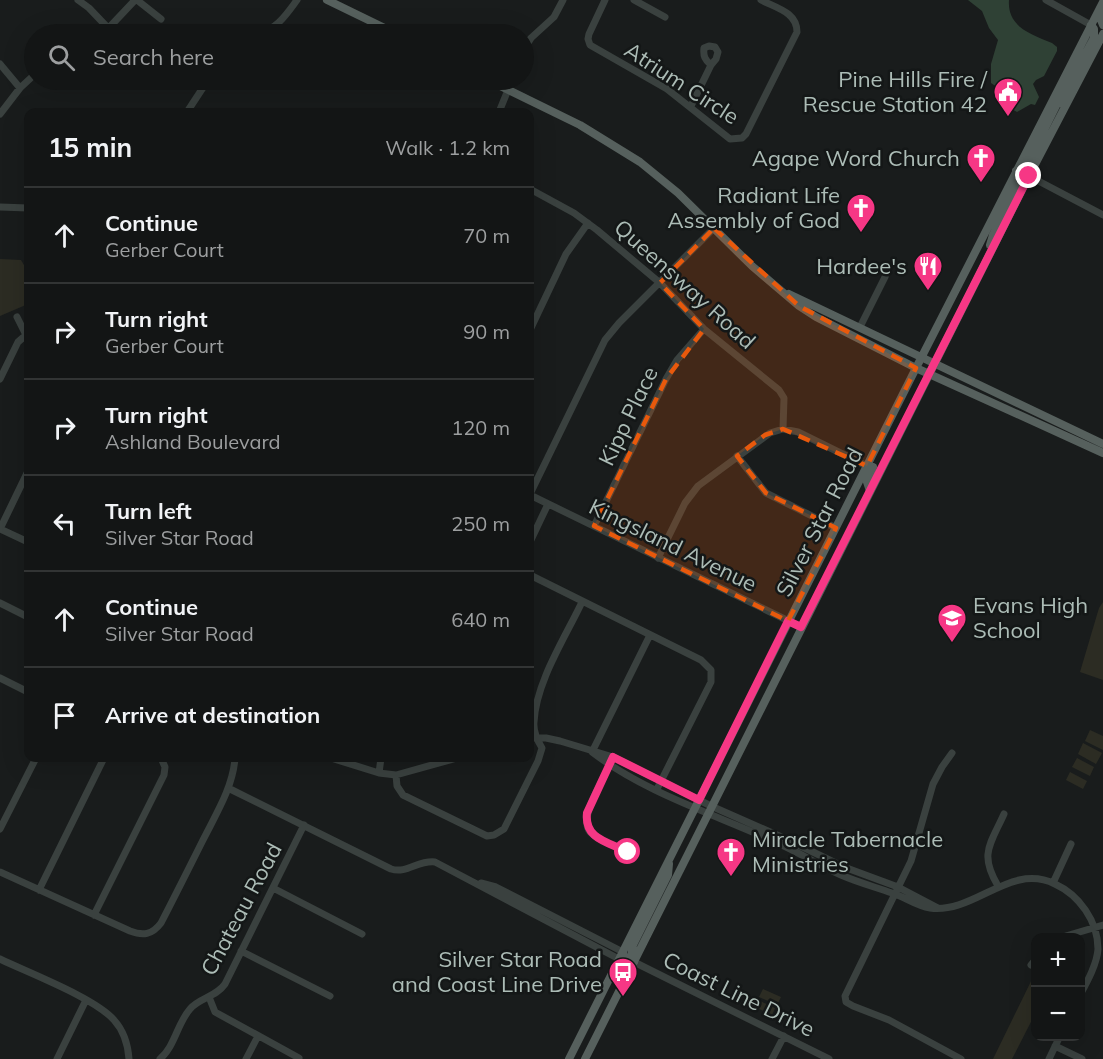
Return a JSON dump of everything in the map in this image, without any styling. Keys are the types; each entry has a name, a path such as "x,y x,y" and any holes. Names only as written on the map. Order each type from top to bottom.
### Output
{"main road":[{"path":"327,0 376,24"},
{"name":"Silver Star Road","path":"569,1059 921,356 1103,2"},
{"path":"1103,14 1101,20 1103,25"},
{"path":"1059,119 1066,90 1094,38 1094,29 1091,25"},
{"name":"Silver Star Road","path":"585,1059 801,627 1103,34"},
{"path":"1029,176 1026,170 1027,164 1058,102 1060,85"},
{"path":"508,90 580,125 620,148 665,182 752,266 799,306 816,317 916,368 1103,453"},
{"path":"984,266 993,235 1016,189 1018,181 1016,171"},
{"path":"783,291 1103,444"},
{"path":"870,491 867,485 868,476 897,405"},
{"path":"634,962 631,957 633,945 668,875 669,861"},
{"path":"600,1030 606,1004 626,964 621,955"},
{"path":"574,1059 588,1022"}],"street":[{"path":"78,0 88,8 100,24"},
{"path":"114,24 136,0 161,19"},
{"path":"279,24 297,0"},
{"path":"534,35 554,17 563,0"},
{"name":"Atrium Circle","path":"605,0 589,34 590,45 667,89 730,139 742,138 746,134 796,32 792,16 761,0"},
{"path":"634,0 665,17"},
{"path":"1046,0 1091,25"},
{"path":"0,64 20,88"},
{"path":"691,106 711,64"},
{"path":"0,114 24,84"},
{"path":"190,108 201,90"},
{"path":"501,108 508,90"},
{"path":"1029,176 1103,215"},
{"name":"Queensway Road","path":"534,191 588,223 660,283 704,329 782,393 783,429"},
{"path":"0,207 24,208"},
{"path":"534,322 566,254 588,223"},
{"path":"534,486 605,340 619,323 714,228"},
{"path":"860,327 885,277"},
{"path":"17,317 24,330"},
{"name":"Kipp Place","path":"594,526 676,360 704,329"},
{"path":"0,379 18,342 24,337"},
{"path":"658,558 691,494 706,479 765,435 783,429 798,432 867,466"},
{"path":"737,456 766,493 836,528"},
{"path":"24,479 0,529 24,540"},
{"name":"Kingsland Avenue","path":"534,496 801,627"},
{"path":"534,534 548,504"},
{"path":"534,577 701,660 711,670 711,682 657,789"},
{"path":"534,720 543,684 582,602"},
{"path":"0,603 24,615"},
{"path":"592,752 650,635"},
{"path":"0,678 24,690"},
{"path":"534,738 560,741 613,757 699,800 709,811"},
{"path":"396,775 397,786 403,795 477,832 487,836 494,835 504,829 538,761 542,748 534,739"},
{"path":"592,752 609,765 695,809 709,811 840,875 896,890 918,905 940,909 956,907 998,886 1016,880 1037,878 1053,882 1080,902 1094,927 1098,949 1093,968 1084,987"},
{"path":"952,753 933,784 910,861 844,996 846,1002 853,1006 889,1020 961,1059"},
{"path":"613,757 587,813 586,823 588,830 595,836 628,852"},
{"path":"0,829 34,762"},
{"path":"39,890 102,762"},
{"path":"94,915 164,775 163,762"},
{"path":"0,872 130,931 147,934 161,923 228,788 235,762"},
{"path":"344,762 379,773 396,775 443,762"},
{"path":"379,773 380,762"},
{"path":"228,788 391,869 399,871 428,861 435,862 475,882 496,887 621,955"},
{"path":"998,886 990,872 987,859 988,850 1004,814"},
{"name":"Chateau Road","path":"160,1059 171,1045 189,1011 196,1003 220,991 225,984 304,825"},
{"path":"1053,882 1071,844"},
{"path":"273,888 362,934"},
{"path":"1075,933 1103,925"},
{"path":"241,951 330,996"},
{"path":"0,959 86,1000 114,1020 126,1040 129,1059"},
{"name":"Coast Line Drive","path":"634,962 829,1059"},
{"path":"209,997 215,1012 299,1058"},
{"path":"57,1059 86,1000"},
{"path":"246,1059 258,1036"},
{"path":"772,1059 784,1036"},
{"path":"1049,1059 1058,1041"},
{"path":"1055,1046 1082,1059"}],"highlighted area":[{"path":"714,228 799,306 916,368 867,466 783,429 765,435 737,456 766,493 836,528 788,621 594,526 666,379 704,329 660,283"}],"shaded area":[{"path":"968,0 1009,0 1009,9 1016,23 1029,33 1057,47 1044,76 1033,84 1039,97 1035,105 1031,104 1017,112 1010,108 1011,103 1004,92 991,83 991,64 998,40 989,28 982,11"},
{"path":"0,259 21,260 24,265 24,306 0,316"},
{"path":"1103,602 1103,680 1080,672 1099,608"},
{"path":"1090,730 1103,736 1103,750 1085,741"},
{"path":"1083,743 1102,753 1096,764 1078,754"},
{"path":"1077,758 1094,767 1090,776 1072,767"},
{"path":"1070,772 1087,781 1083,789 1066,780"},
{"path":"1031,981 1031,1022 1012,1059 993,1059"},
{"path":"763,989 781,997 777,1005 759,997"},
{"path":"758,1000 775,1008 772,1015 755,1007"}],"place":[{"name":"Pine Hills Fire / Rescue Station 42","path":"1008,118"},
{"name":"Agape Word Church","path":"981,184"},
{"name":"Radiant Life Assembly of God","path":"861,234"},
{"name":"Hardee's","path":"928,292"},
{"name":"Evans High School","path":"952,644"},
{"name":"Miracle Tabernacle Ministries","path":"731,878"},
{"name":"Silver Star Road and Coast Line Drive","path":"623,998"}],"route":[{"path":"628,852 595,836 588,830 586,823 587,813 613,757 699,800 788,621 801,627 1029,176"}]}
